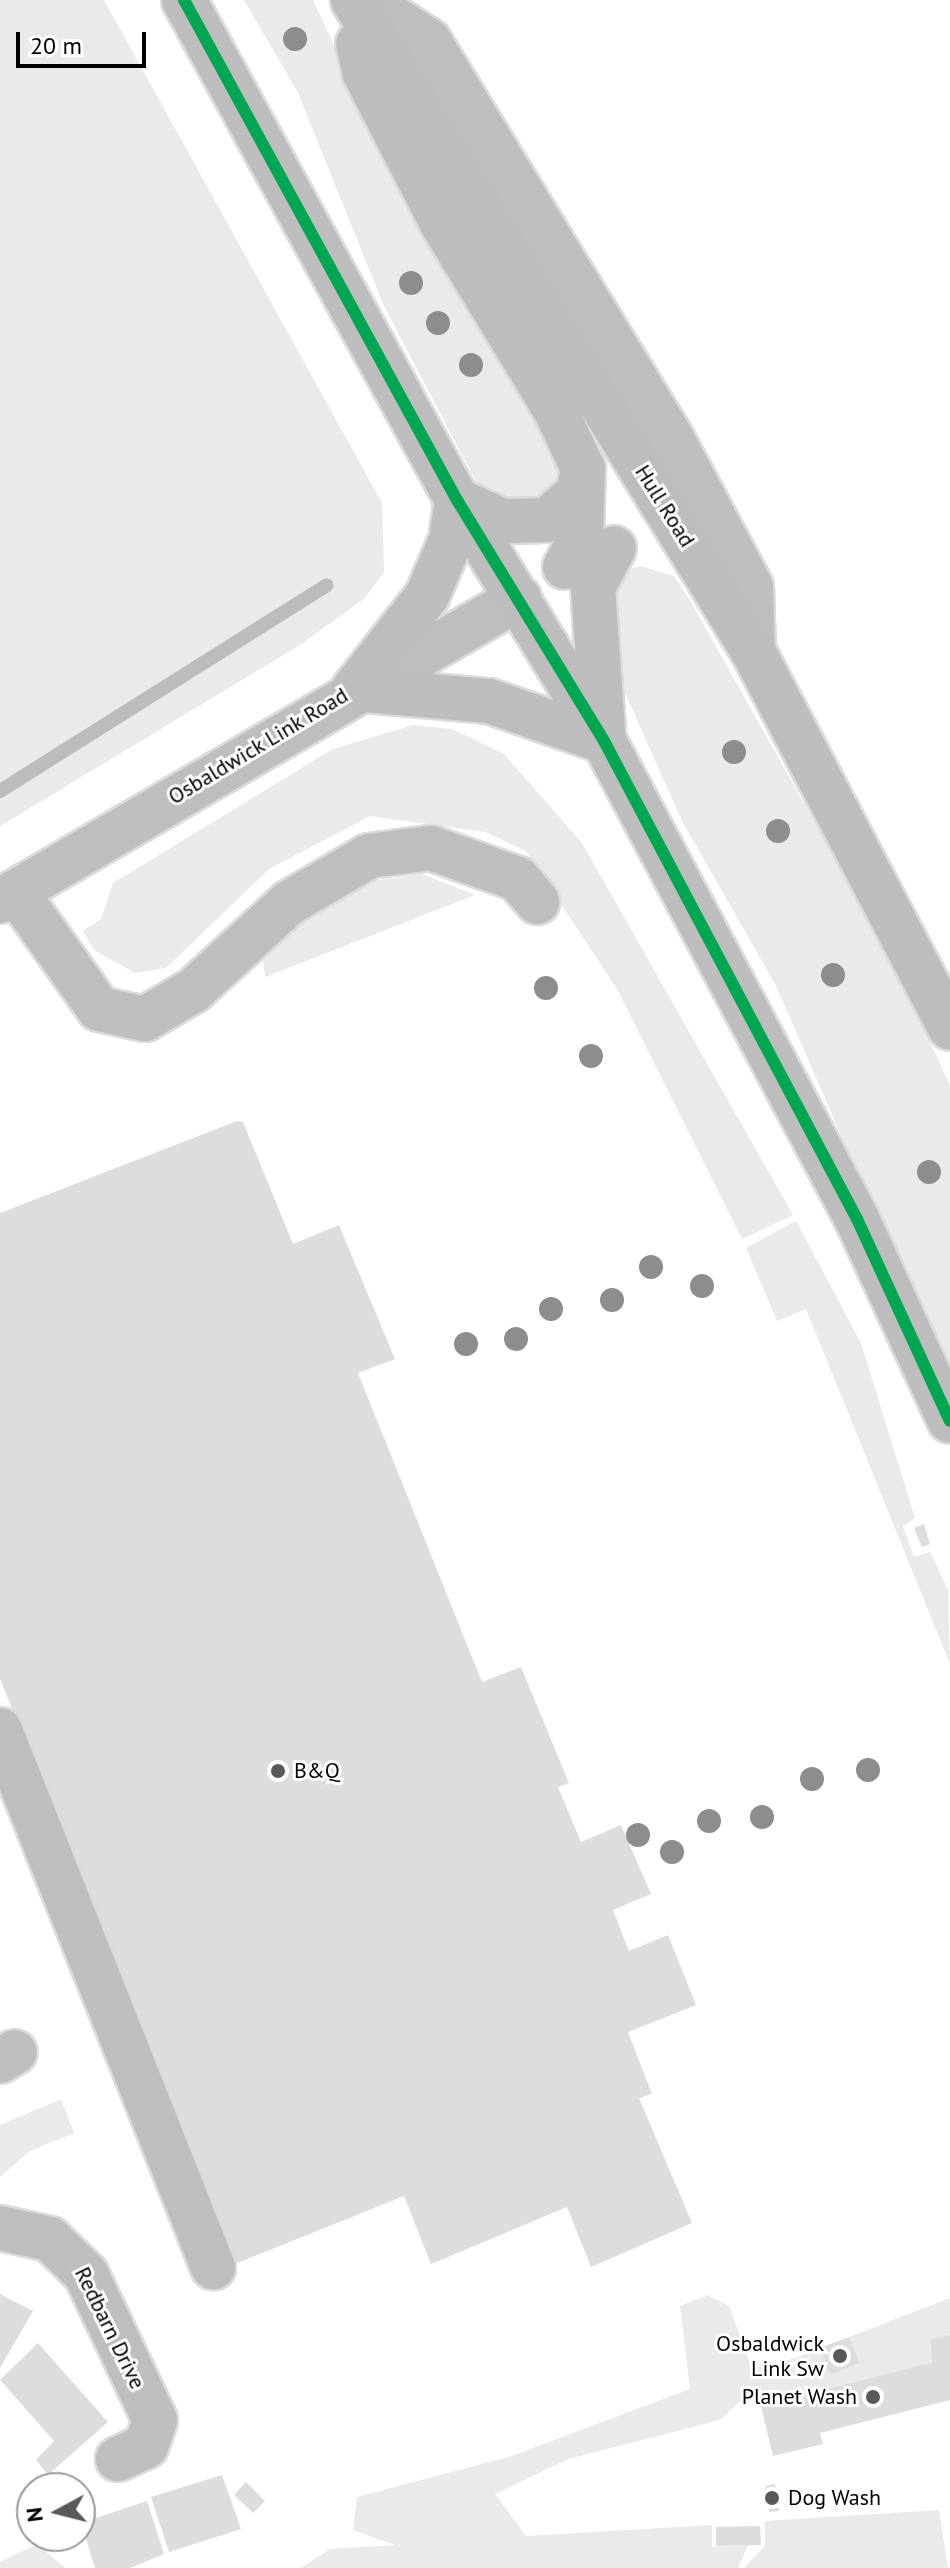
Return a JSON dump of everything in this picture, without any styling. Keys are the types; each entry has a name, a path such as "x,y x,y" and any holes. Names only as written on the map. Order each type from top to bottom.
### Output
{"main road":[{"path":"184,0 457,500 604,741 857,1219 950,1421"},
{"path":"209,0 252,120"},
{"path":"350,0 365,74 583,469 581,537 565,567"},
{"name":"Hull Road","path":"350,0 753,651 950,1028"},
{"path":"457,500 503,521 547,520 578,493 583,469"},
{"path":"354,689 427,596 451,540 457,500"},
{"path":"519,598 565,567 614,548 690,547"},
{"path":"604,741 593,587 614,548"},
{"path":"354,689 489,701 604,741"}],"street":[{"path":"366,0 429,41 672,439 751,587 753,651"},
{"name":"Osbaldwick Link Road","path":"8,896 354,689 519,598"},
{"path":"8,896 99,1009 145,1019 194,990 289,903 369,856 431,848 518,879 537,902"},
{"path":"0,1730 213,2267"},
{"name":"Redbarn Drive","path":"0,2228 50,2239 86,2274 155,2420 146,2446 118,2459"}],"shaded area":[{"path":"0,0 104,0 382,503 384,572 365,598 300,645 0,826"},
{"path":"244,0 313,0 348,75 562,437 559,495 518,506 485,493 475,480 384,306 298,93"},
{"path":"641,566 674,576 688,597 890,956 950,1085 950,1385 776,986 682,821 608,655 598,597 625,570"},
{"path":"413,725 452,729 504,754 582,843 793,1215 742,1239 617,989 526,851 485,832 370,816 269,869 166,968 135,973 94,950 83,931 101,919 113,883 333,749"},
{"path":"422,874 475,895 265,977 263,959 313,905 346,885"},
{"path":"796,1221 861,1343 915,1518 903,1526 914,1557 930,1552 948,1590 950,1664 806,1309 777,1321 746,1248"},
{"path":"61,2099 74,2133 30,2151 0,2177 0,2125"},
{"path":"707,2295 729,2306 751,2366 768,2368 820,2348 830,2375 860,2363 849,2337 950,2298 950,2335 932,2362 783,2400 740,2401 720,2420 568,2459 495,2494 526,2536 712,2525 712,2547 748,2545 738,2568 301,2568 330,2549 395,2545 353,2530 357,2497 512,2456 690,2389 680,2306"},
{"path":"939,2510 948,2568 744,2568 765,2546 765,2521"},
{"path":"21,2552 46,2552 65,2568 0,2568 0,2562"}],"building":[{"name":"B&Q","path":"237,1121 243,1122 293,1244 339,1225 395,1359 358,1373 482,1682 521,1667 569,1783 558,1787 581,1842 621,1825 651,1894 613,1910 629,1951 668,1935 696,2005 628,2032 652,2094 639,2098 692,2223 591,2267 567,2207 431,2264 404,2196 237,2263 0,1679 0,1213"},
{"path":"924,1524 930,1544 922,1547 914,1528"},
{"path":"0,2294 33,2311 0,2368"},
{"name":"Planet Wash","path":"950,2335 950,2400 820,2433 823,2444 773,2456 761,2406 932,2362 931,2339"},
{"name":"Osbaldwick Link Sw","path":"849,2337 860,2363 830,2375 820,2348"},
{"path":"38,2343 108,2422 51,2472 46,2472 36,2460 54,2441 0,2380"},
{"path":"222,2475 241,2529 169,2552 151,2497"},
{"path":"246,2482 265,2501 253,2513 234,2495"},
{"name":"Dog Wash","path":"775,2484 779,2511 769,2512 765,2486"},
{"path":"147,2501 164,2554 130,2568 95,2568 90,2552 96,2552 96,2518"},
{"path":"760,2526 761,2545 716,2546 716,2527"}],"waterway":[{"path":"0,791 327,585"}],"transit line":[{"path":"184,0 457,500 604,741 857,1219 950,1421"}],"place":[{"name":"B&Q","path":"278,1771"},
{"name":"Osbaldwick Link Sw","path":"840,2356"},
{"name":"Planet Wash","path":"873,2397"},
{"name":"Dog Wash","path":"772,2498"}]}
